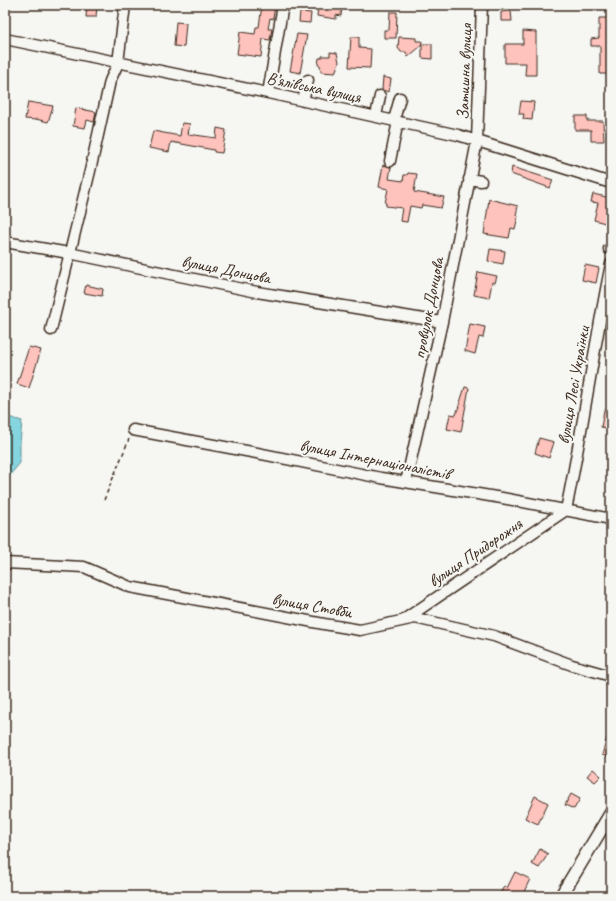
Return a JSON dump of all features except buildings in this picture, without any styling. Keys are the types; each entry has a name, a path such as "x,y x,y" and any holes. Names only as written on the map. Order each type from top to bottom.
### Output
{"street":[{"path":"52,330 110,81 118,63 125,5"},
{"path":"268,93 283,5"},
{"name":"Затишна вулиця","path":"477,141 482,5"},
{"name":"В’ялівська вулиця","path":"5,39 268,93 458,135 611,183"},
{"path":"303,101 308,80"},
{"path":"376,116 380,96"},
{"path":"390,161 400,98"},
{"name":"провулок Донцова","path":"406,482 442,322 477,141"},
{"path":"469,179 481,181"},
{"name":"вулиця Донцова","path":"5,242 69,253 257,292 442,322"},
{"name":"вулиця Лесі Українки","path":"566,510 582,429 597,332 611,264"},
{"name":"вулиця Інтернаціоналістів","path":"133,430 611,519"},
{"name":"вулиця Придорожня","path":"402,621 566,510"},
{"name":"вулиця Стовби","path":"5,563 84,567 130,587 360,630 415,618 494,636 572,665 611,676"},
{"path":"562,896 611,813"}],"path":[{"path":"104,500 133,430"}],"water":[{"path":"5,416 22,421 20,463 9,476 5,477"}]}
